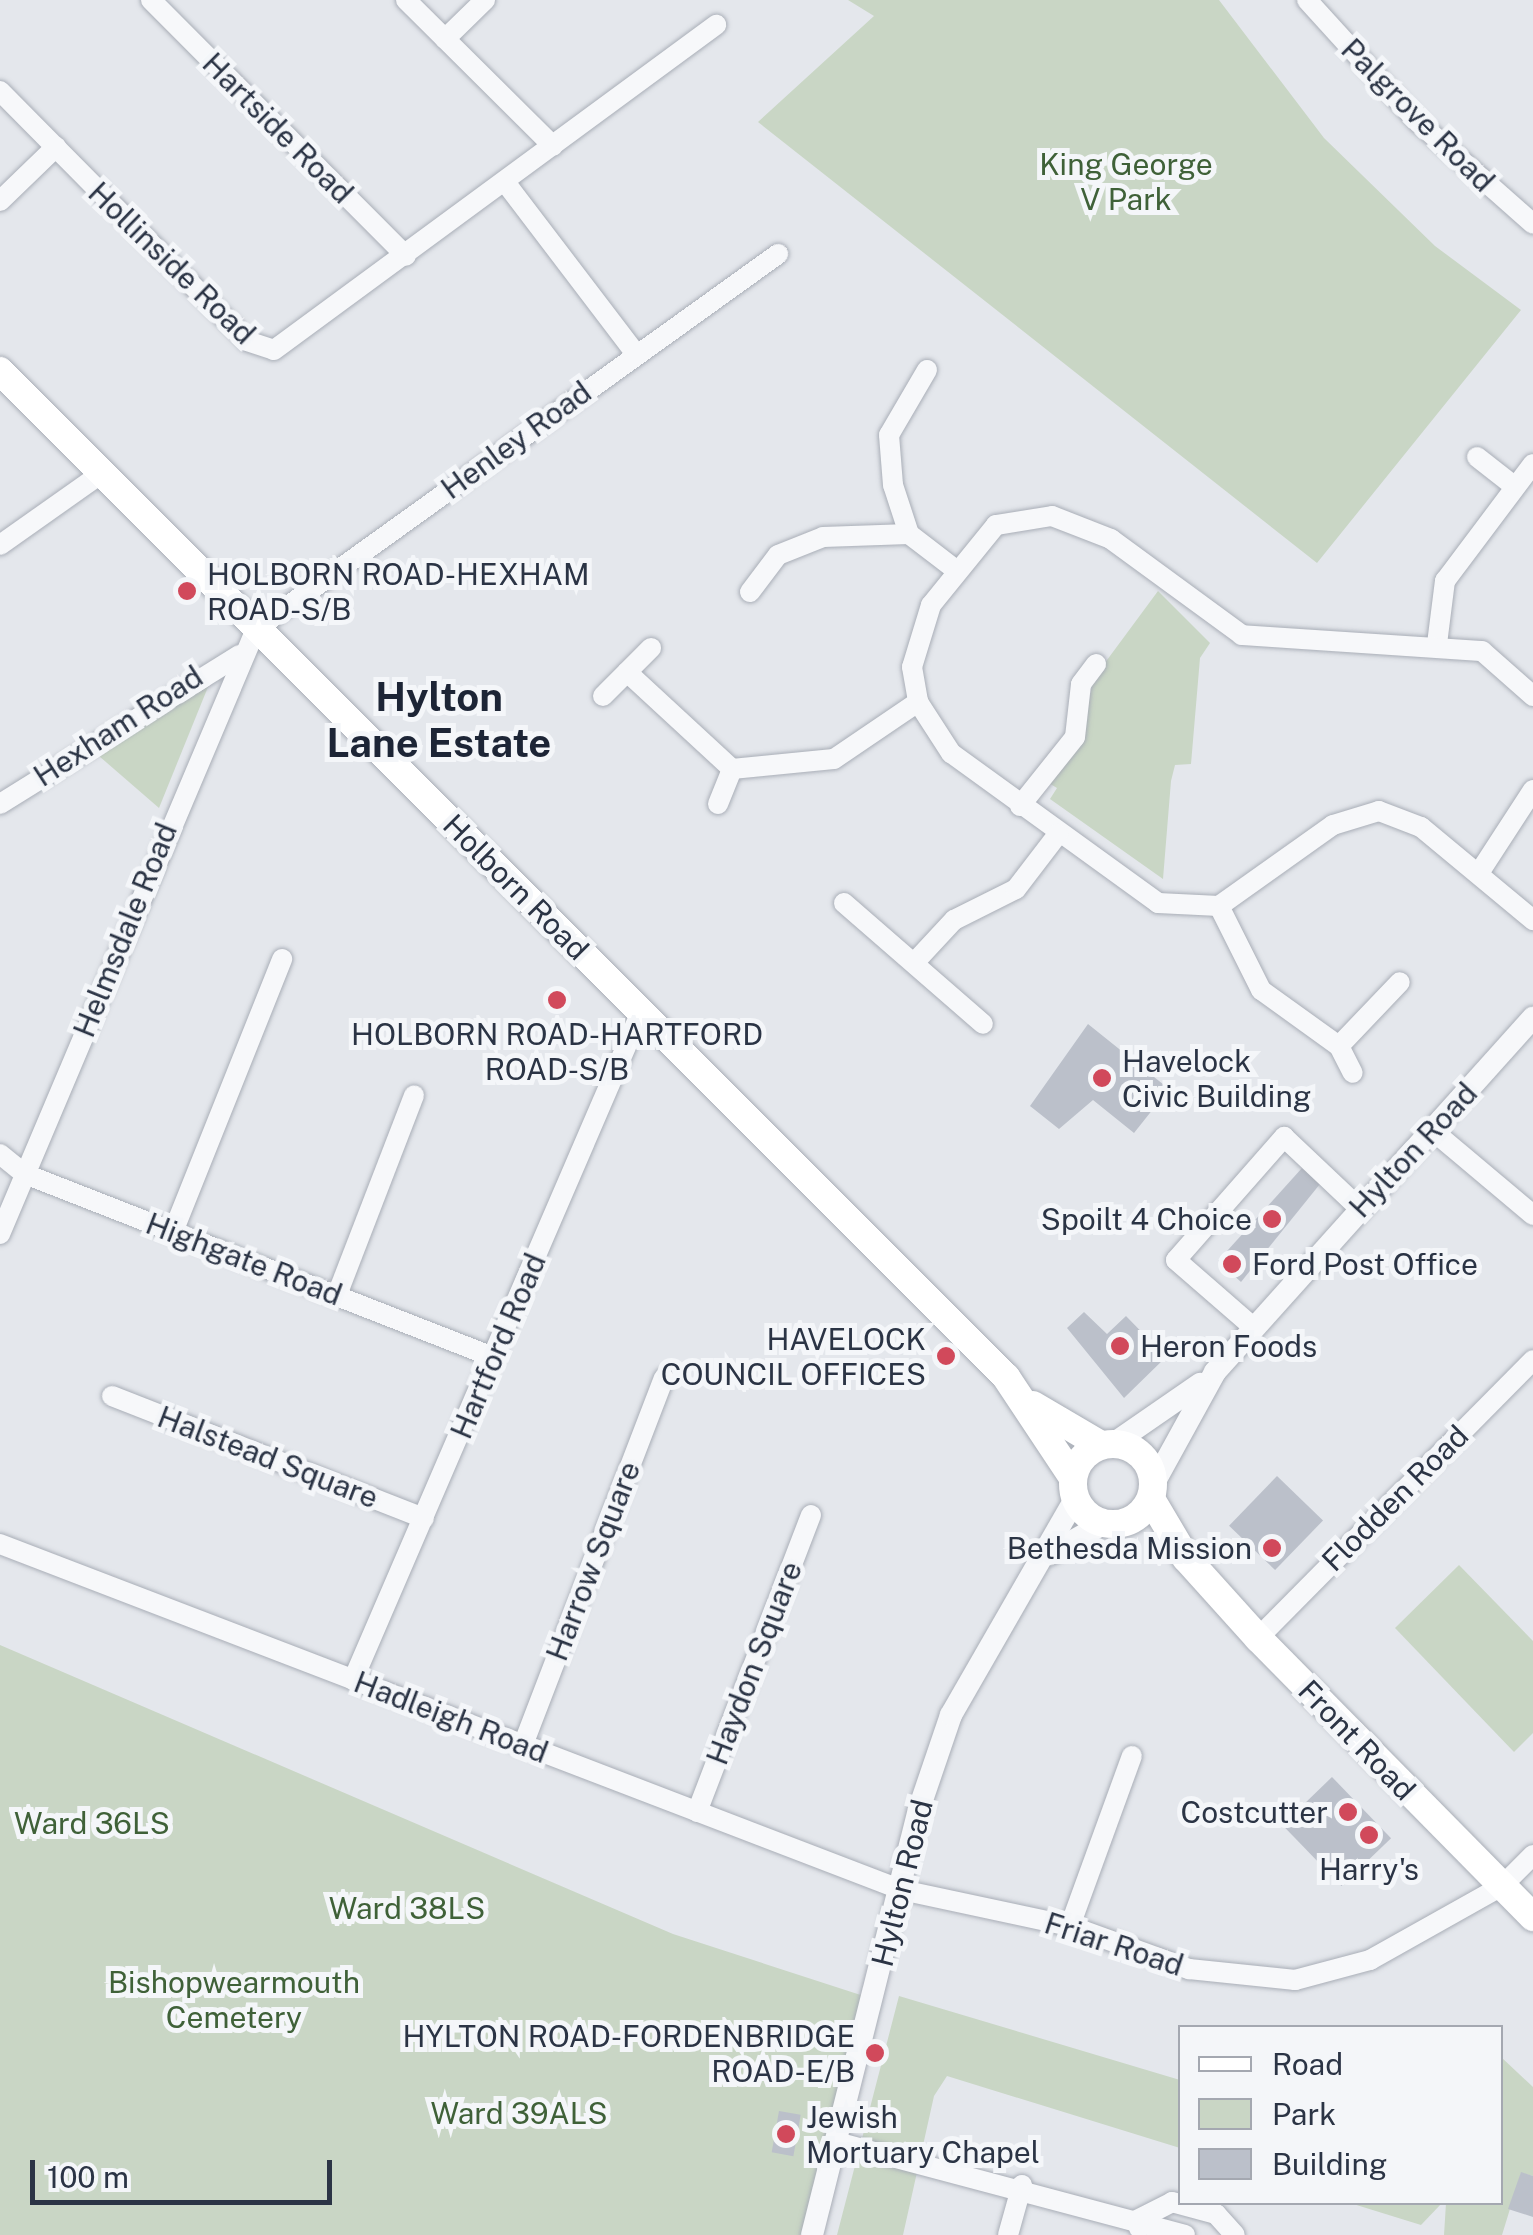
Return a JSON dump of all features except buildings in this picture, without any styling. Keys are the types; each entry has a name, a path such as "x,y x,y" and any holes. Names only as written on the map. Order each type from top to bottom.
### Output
{"main road":[{"name":"Holborn Road","path":"0,371 1032,1404 1107,1444 1142,1455 1152,1491"},
{"name":"Holborn Road","path":"1032,1404 1074,1489 1114,1524"},
{"path":"1074,1489 1107,1444"},
{"name":"Front Road","path":"1152,1491 1186,1558 1258,1638 1533,1917"},
{"path":"1114,1524 1152,1491"},
{"name":"Front Road","path":"1114,1524 1186,1558"}],"street":[{"name":"Hartside Road","path":"151,0 406,256"},
{"path":"406,0 553,146"},
{"path":"445,39 485,0"},
{"name":"Palgrove Road","path":"1307,0 1419,123 1533,224"},
{"name":"Hollinside Road","path":"0,92 259,349 281,348 716,25"},
{"path":"0,201 56,147"},
{"path":"506,182 636,354"},
{"name":"Henley Road","path":"256,629 778,254"},
{"path":"908,534 889,435 928,370"},
{"path":"1477,457 1514,486"},
{"path":"1437,644 1445,581 1533,464"},
{"path":"0,545 102,473"},
{"path":"1533,696 1498,658 1437,644 1242,635 1112,539 1052,516 996,525 956,570 919,632 918,702 952,753 1058,834 1158,902 1219,906 1333,825 1379,812 1421,827 1533,920"},
{"path":"750,592 778,555 822,537 908,534 956,570"},
{"name":"Helmsdale Road","path":"0,1234 239,655 256,629"},
{"path":"603,696 650,648"},
{"name":"Hexham Road","path":"0,804 239,655"},
{"path":"1020,806 1075,737 1080,684 1096,664"},
{"path":"627,672 732,769 834,759 918,702"},
{"path":"718,804 732,769"},
{"path":"1479,873 1533,790"},
{"path":"914,962 954,920 1016,889 1058,834"},
{"path":"844,903 982,1024"},
{"path":"1219,906 1261,990 1339,1046 1353,1072"},
{"path":"173,1232 282,959"},
{"path":"1339,1046 1400,982"},
{"name":"Hartford Road","path":"353,1680 642,1012"},
{"name":"Hylton Road","path":"1152,1491 1215,1372 1533,1018"},
{"path":"337,1295 414,1095"},
{"path":"1432,1130 1533,1215"},
{"path":"1252,1327 1176,1260 1284,1137 1359,1208"},
{"name":"Highgate Road","path":"0,1154 25,1174 493,1356"},
{"name":"Flodden Road","path":"1258,1638 1533,1360"},
{"name":"Hylton Road","path":"1107,1444 1215,1372"},
{"name":"Harrow Square","path":"523,1745 664,1378"},
{"name":"Halstead Square","path":"112,1396 424,1518"},
{"name":"Hylton Road","path":"812,2235 840,2143 902,1890 951,1715 995,1630 1050,1554 1074,1489"},
{"name":"Haydon Square","path":"697,1812 811,1515"},
{"name":"Hylton Road","path":"1050,1554 1114,1524"},
{"name":"Hadleigh Road","path":"0,1544 902,1890"},
{"path":"1070,1926 1132,1756"},
{"name":"Friar Road","path":"902,1890 1070,1926 1188,1969 1295,1980 1370,1960 1502,1886 1533,1855"},
{"path":"840,2143 1022,2185 1139,2228 1186,2235"},
{"path":"1008,2235 1022,2185"},
{"path":"1139,2228 1179,2205"},
{"path":"1188,2205 1216,2214 1235,2235"}],"green space":[{"name":"King George V Park","path":"848,0 1219,0 1324,138 1435,246 1521,310 1317,563 758,122 874,16"},
{"path":"1158,591 1210,643 1200,658 1191,764 1175,765 1171,781 1163,879 1050,799 1057,788 1047,782 1082,740 1093,679"},
{"path":"210,682 159,808 99,756"},
{"path":"1459,1565 1533,1641 1533,1733 1514,1752 1395,1628"},
{"name":"Bishopwearmouth Cemetery","path":"0,1645 673,1934 873,1999 812,2235 0,2235"},
{"path":"899,1996 1178,2079 1178,2147 947,2076 934,2096 903,2235 837,2235"},
{"path":"1503,2059 1533,2087 1533,2176 1521,2173 1502,2235 1444,2235 1446,2205 1503,2205"},
{"path":"1356,2205 1439,2205 1421,2225"}],"place":[{"name":"HOLBORN ROAD-HEXHAM ROAD-S/B","path":"187,591"},
{"name":"HOLBORN ROAD-HARTFORD ROAD-S/B","path":"557,1000"},
{"name":"Havelock Civic Building","path":"1102,1078"},
{"name":"Spoilt 4 Choice","path":"1272,1219"},
{"name":"Ford Post Office","path":"1232,1264"},
{"name":"Heron Foods","path":"1120,1346"},
{"name":"HAVELOCK COUNCIL OFFICES","path":"946,1356"},
{"name":"Bethesda Mission","path":"1272,1548"},
{"name":"Costcutter","path":"1348,1812"},
{"name":"Harry's","path":"1369,1835"},
{"name":"HYLTON ROAD-FORDENBRIDGE ROAD-E/B","path":"875,2053"},
{"name":"Jewish Mortuary Chapel","path":"786,2134"}],"district":[{"name":"Hylton Lane Estate","path":"439,720"}],"park label":[{"name":"Ward 36LS","path":"92,1823"},
{"name":"Ward 38LS","path":"407,1908"},
{"name":"Ward 39ALS","path":"519,2113"}]}
